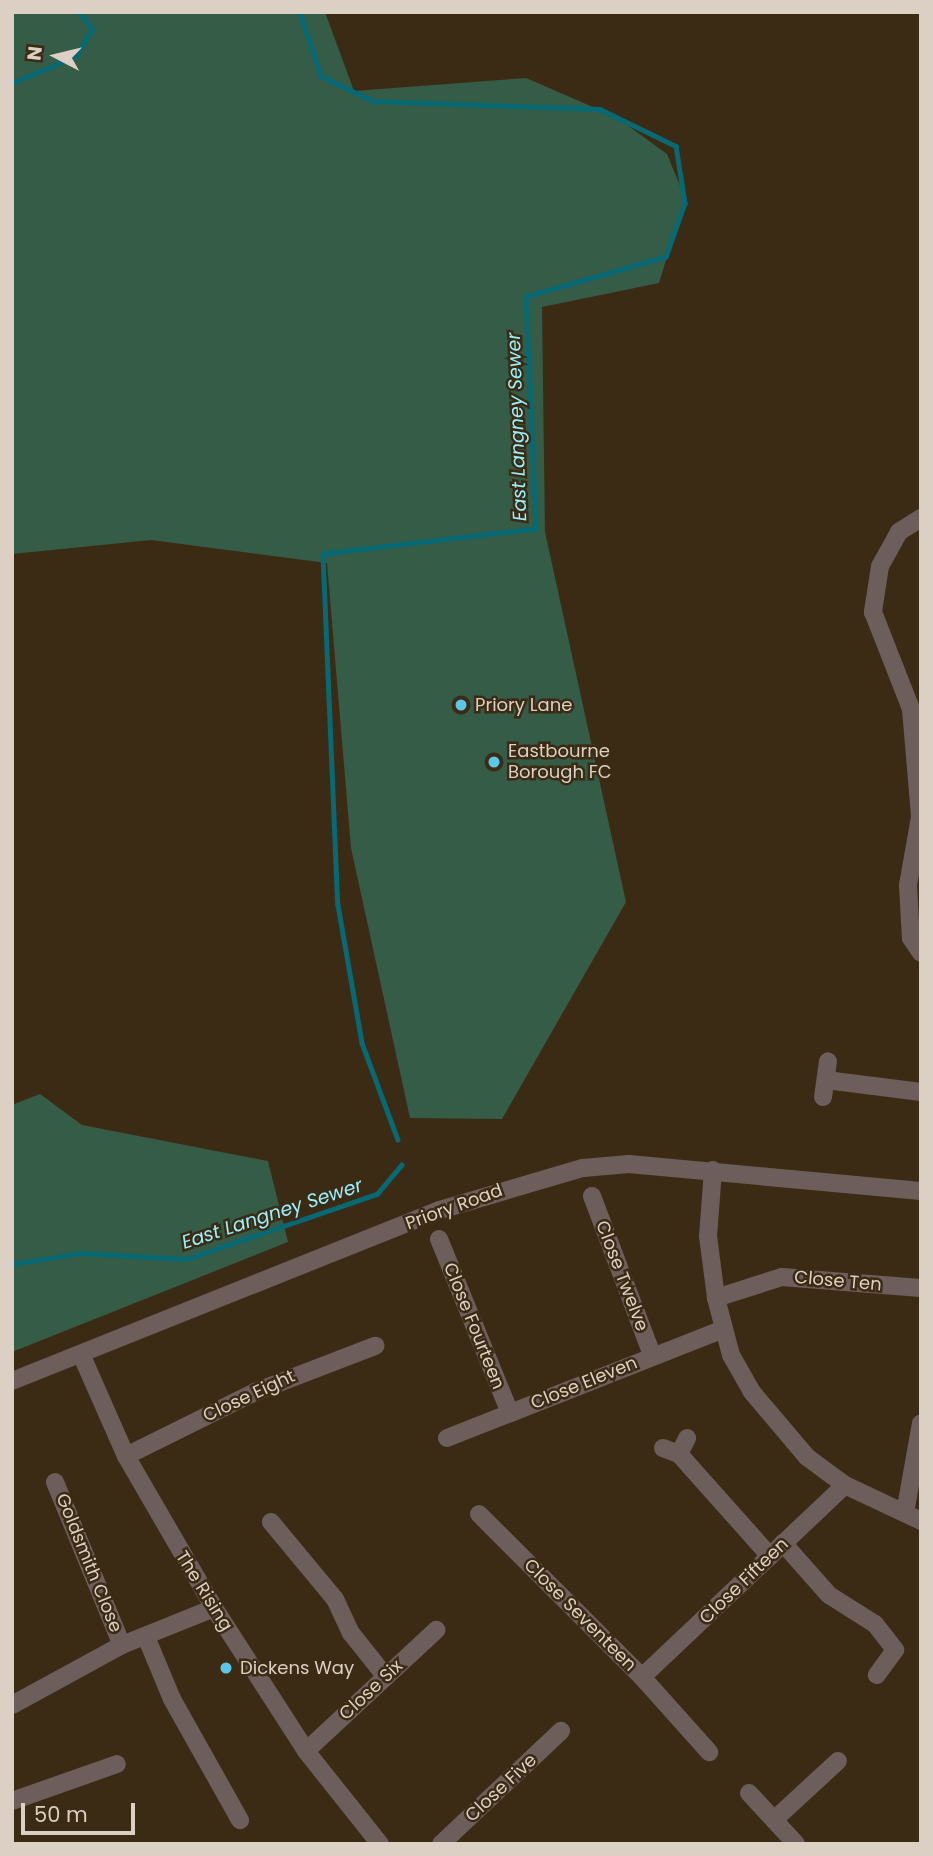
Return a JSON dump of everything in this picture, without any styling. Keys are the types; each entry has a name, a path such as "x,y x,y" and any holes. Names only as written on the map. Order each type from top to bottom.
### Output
{"street":[{"path":"921,517 899,532 880,566 873,612 911,709 920,817 908,885 911,938 921,953"},
{"path":"828,1061 825,1088 921,1092"},
{"name":"Priory Road","path":"12,1381 440,1210 545,1176 629,1164 921,1191"},
{"path":"713,1170 708,1236 721,1329 752,1392 782,1433 845,1485 913,1517 921,1423"},
{"name":"Close Twelve","path":"592,1196 652,1355"},
{"name":"Close Fourteen","path":"439,1239 510,1413"},
{"name":"Close Ten","path":"716,1298 782,1277 921,1288"},
{"name":"Close Eleven","path":"447,1438 721,1329"},
{"name":"Close Eight","path":"126,1456 255,1392 375,1346"},
{"name":"The Rising","path":"81,1354 126,1456 214,1608 306,1751 380,1844"},
{"path":"687,1438 671,1451 776,1549 829,1594 884,1624 895,1650 877,1675"},
{"name":"Goldsmith Close","path":"55,1482 122,1645"},
{"name":"Close Fifteen","path":"642,1677 845,1485"},
{"name":"Close Seventeen","path":"479,1514 642,1677 709,1752"},
{"path":"271,1522 335,1599 351,1633 386,1677"},
{"path":"12,1705 122,1645 147,1639 214,1608"},
{"name":"Close Six","path":"306,1751 436,1630"},
{"path":"147,1639 172,1699 240,1820"},
{"path":"679,1718 694,1706"},
{"name":"Close Five","path":"441,1844 561,1731"},
{"path":"774,1820 838,1761"},
{"path":"12,1801 117,1764"},
{"path":"749,1793 796,1844"}],"green space":[{"path":"12,12 325,12 354,91 526,78 616,117 667,154 685,198 659,283 542,307 545,532 626,902 502,1119 410,1118 351,848 327,563 151,540 12,554"},
{"path":"40,1094 82,1125 268,1161 288,1242 12,1352 12,1105"}],"waterway":[{"path":"12,83 76,56 92,29 78,12"},
{"name":"East Langney Sewer","path":"300,12 321,76 373,101 600,109 676,146 685,203 666,257 526,297 536,529 323,554 338,905 362,1043 398,1140"},
{"name":"East Langney Sewer","path":"12,1264 81,1253 187,1259 377,1194 401,1165"}],"place":[{"name":"Priory Lane","path":"461,705"},
{"name":"Eastbourne Borough FC","path":"494,762"},
{"name":"Dickens Way","path":"226,1668"}]}
